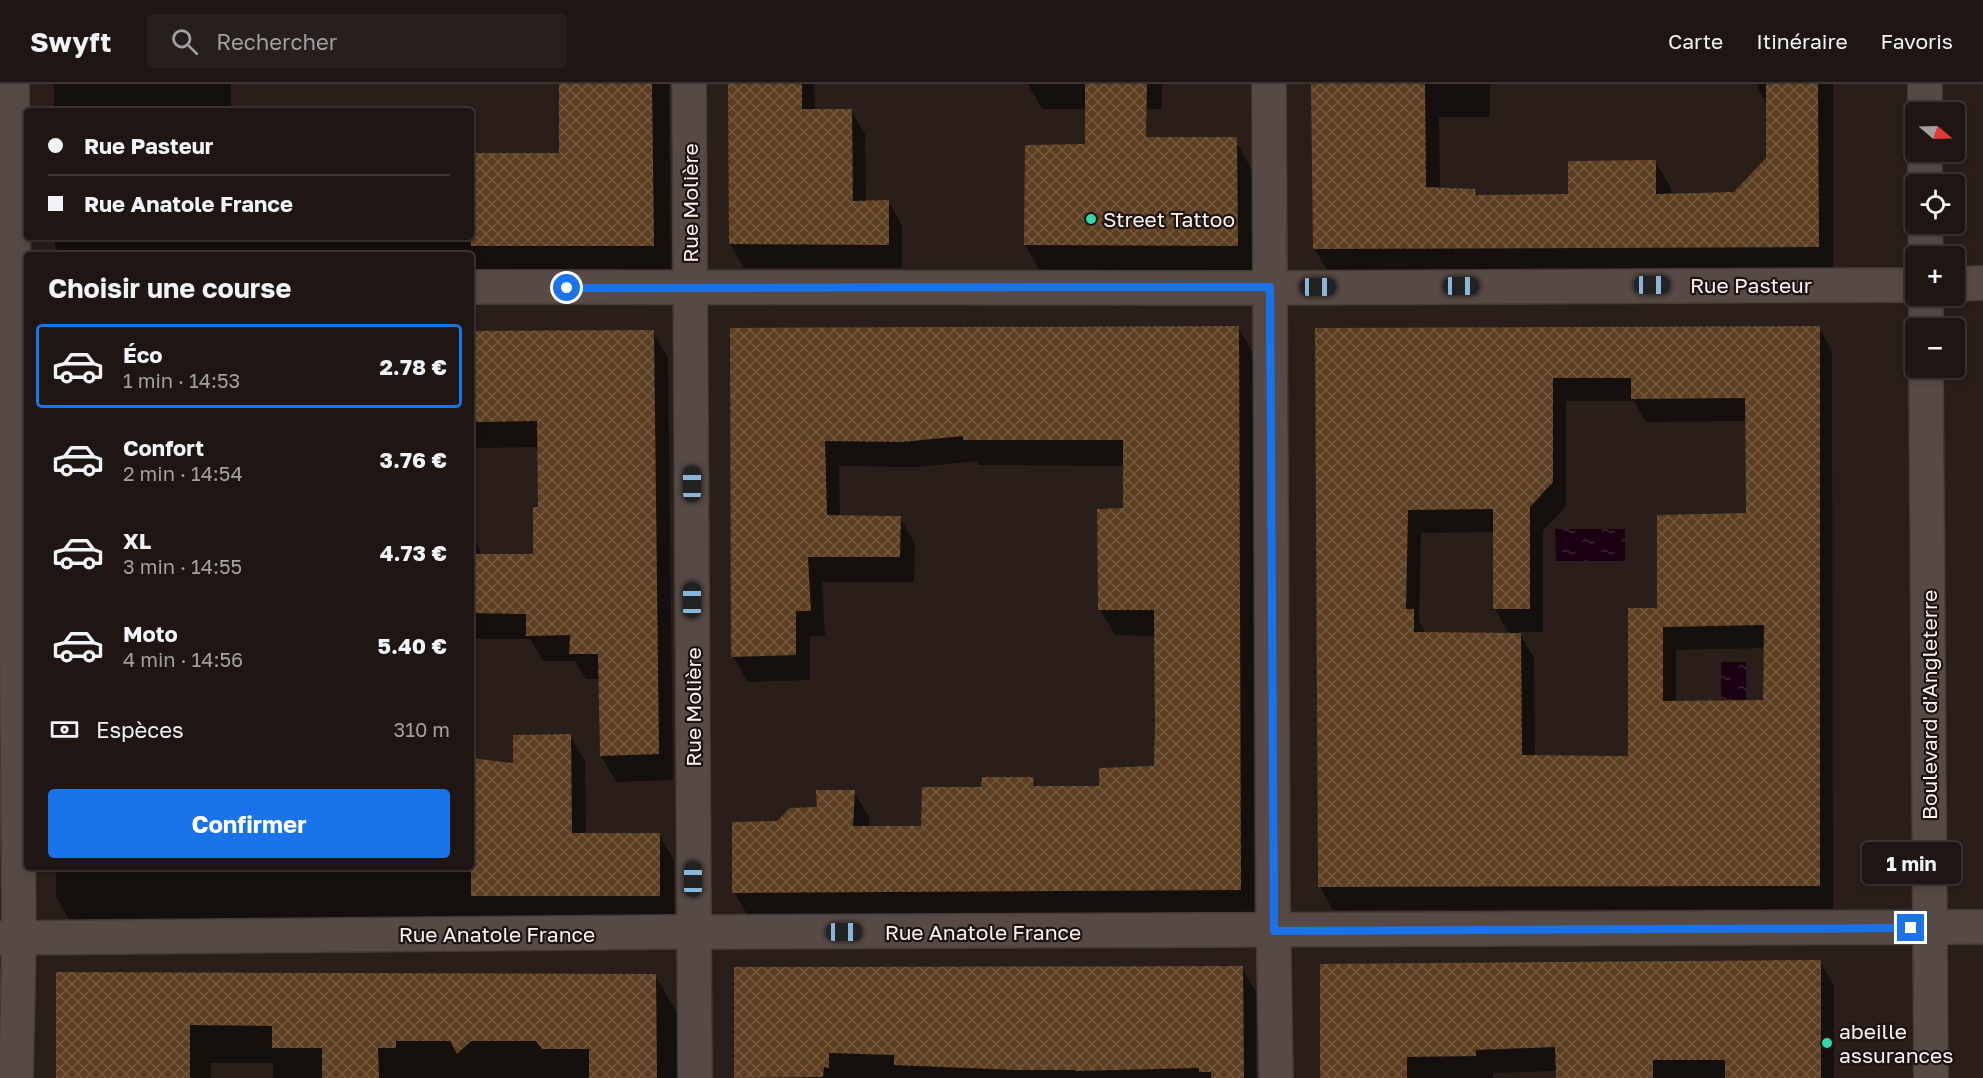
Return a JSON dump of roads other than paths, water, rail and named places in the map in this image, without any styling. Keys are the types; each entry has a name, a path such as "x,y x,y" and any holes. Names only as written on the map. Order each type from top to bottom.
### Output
{"street":[{"path":"12,84 7,195 20,288 7,382 9,938 16,1078"},
{"name":"Rue Molière","path":"689,84 695,1078"},
{"path":"1269,84 1276,1078"},
{"path":"1925,84 1925,102"},
{"path":"1965,284 1983,283"},
{"name":"Rue Pasteur","path":"474,287 1905,285"},
{"name":"Boulevard d'Angleterre","path":"1926,378 1931,1078"},
{"name":"Rue Anatole France","path":"9,938 1983,927"}],"water":[{"path":"1555,529 1625,529 1625,561 1556,561"},
{"path":"1721,662 1746,662 1746,709 1721,710"}],"place":[{"name":"Street Tattoo","path":"1091,219"},
{"name":"abeille assurances","path":"1827,1043"}]}
